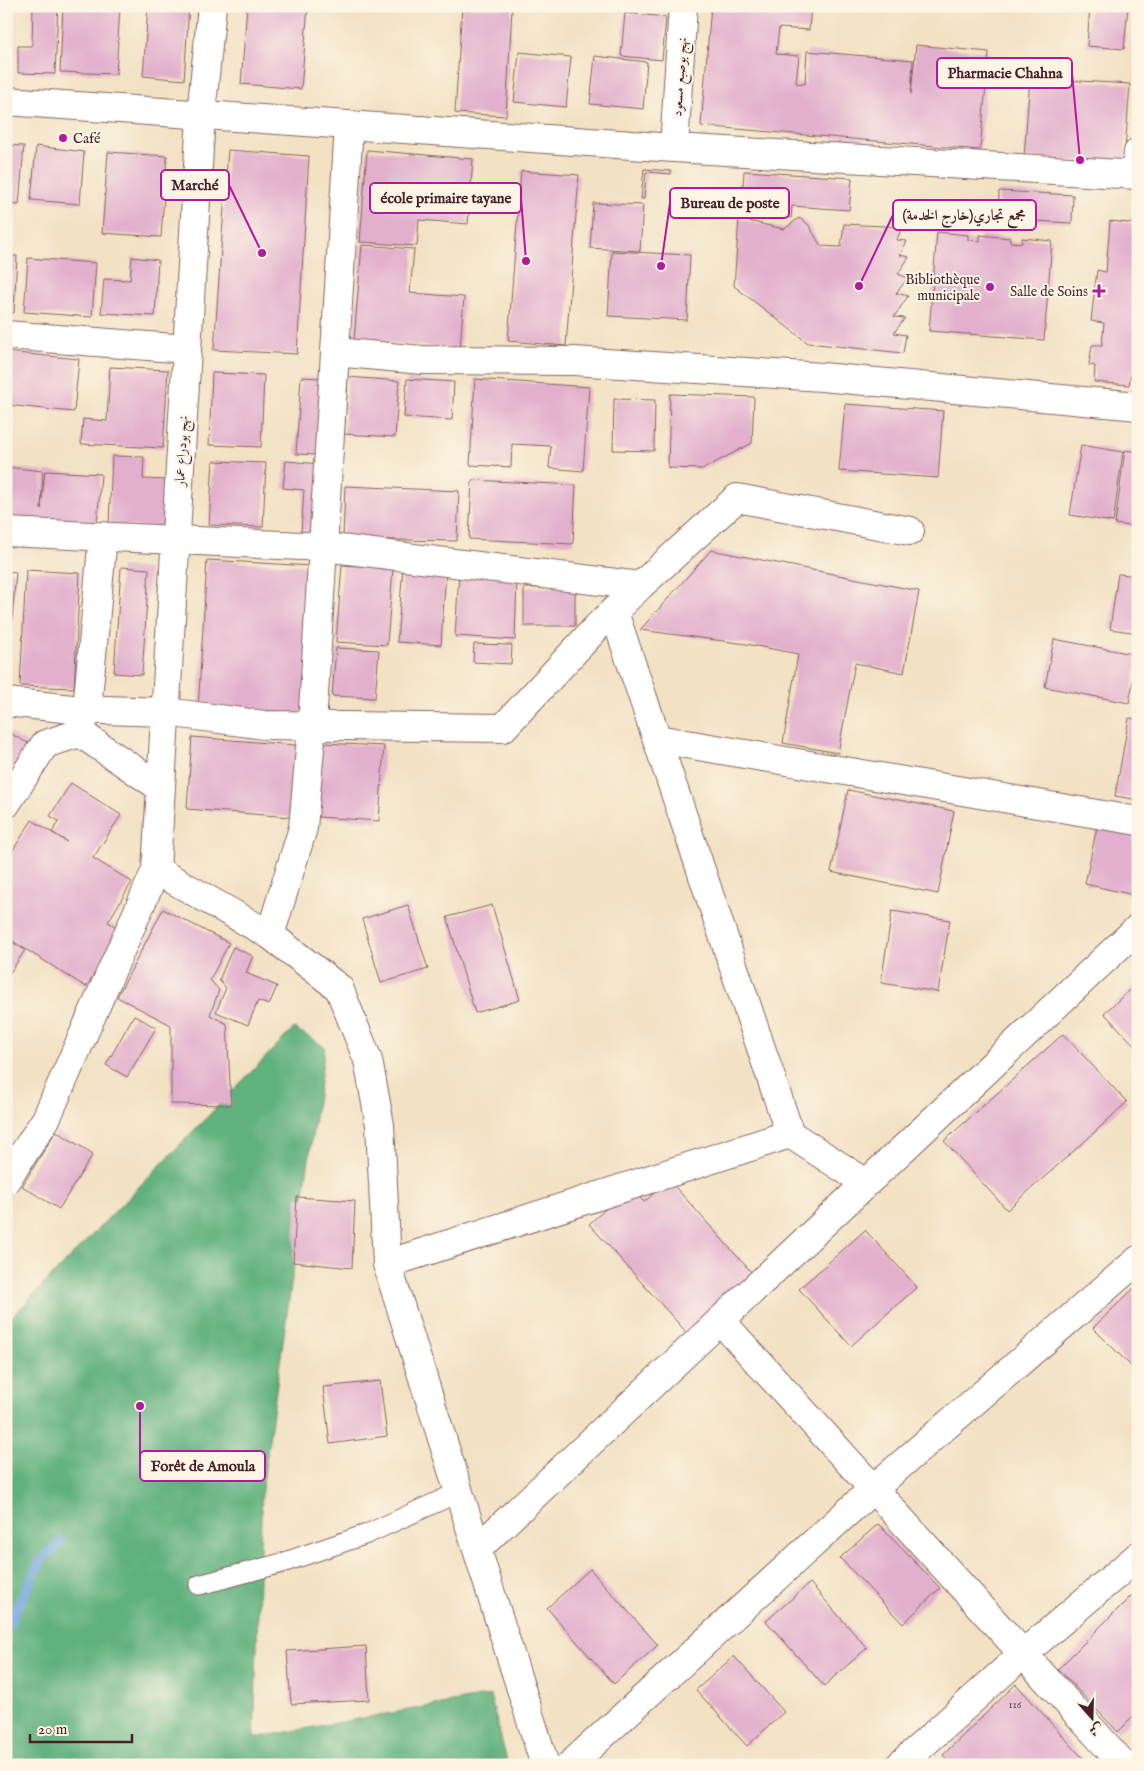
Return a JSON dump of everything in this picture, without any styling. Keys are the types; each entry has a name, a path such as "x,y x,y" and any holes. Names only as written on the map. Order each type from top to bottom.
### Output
{"street":[{"name":"نهج بودراع عمار","path":"156,870 202,115 212,6"},
{"name":"نهج بوصبع مسعود","path":"674,148 683,6"},
{"path":"6,101 674,148 1137,167"},
{"path":"270,935 302,828 312,726 349,125"},
{"path":"6,335 187,349"},
{"path":"335,352 422,360 574,361 822,377 1138,406"},
{"path":"6,702 84,721 166,712 264,725 503,728 640,586 737,498 910,531"},
{"path":"6,532 324,547 640,586"},
{"path":"84,721 103,536"},
{"path":"614,612 790,1134 866,1183"},
{"path":"84,721 161,788"},
{"path":"6,804 45,744 84,721"},
{"path":"657,739 1138,821"},
{"path":"6,1180 46,1119 156,870 270,935 339,988 368,1060 380,1125 387,1264 545,1765"},
{"path":"477,1549 1138,928"},
{"path":"387,1264 790,1134"},
{"path":"570,1765 874,1489 1138,1260"},
{"path":"720,1320 1124,1765"},
{"path":"900,1765 1023,1654 1138,1556"}],"lane":[{"path":"199,1585 282,1563 367,1534 459,1492"}],"green space":[{"path":"294,1028 325,1047 262,1489 254,1738 490,1695 508,1765 6,1765 6,1323"}],"building":[{"path":"33,6 58,6 55,74 18,73 18,46 32,46"},
{"path":"63,6 120,6 116,74 60,72"},
{"path":"148,6 189,6 184,80 143,76"},
{"path":"247,6 308,6 301,89 241,84"},
{"path":"462,6 512,9 506,116 455,113"},
{"path":"711,6 811,6 809,30 779,28 776,54 799,56 796,83 805,84 807,51 913,60 911,94 916,45 989,52 980,150 701,126"},
{"path":"1090,6 1128,6 1124,49 1087,46"},
{"path":"625,13 666,17 662,60 621,56"},
{"path":"6,24 10,24 8,55 6,55"},
{"path":"519,52 571,57 566,107 514,102"},
{"path":"595,56 647,62 643,109 590,104"},
{"path":"1030,78 1130,84 1124,164 1024,157"},
{"path":"6,145 24,146 19,205 6,204"},
{"path":"36,146 84,152 80,204 31,200"},
{"path":"228,150 309,156 297,354 214,350"},
{"path":"367,150 473,159 468,224 419,220 417,246 360,242"},
{"path":"108,152 167,156 161,237 102,233"},
{"path":"644,169 671,171 671,174 646,172 644,199 641,199"},
{"path":"521,171 579,175 566,346 508,341"},
{"path":"744,171 852,178 849,210 792,206 791,218 741,215"},
{"path":"999,191 1073,195 1072,223 998,219"},
{"path":"593,203 643,205 640,251 590,248"},
{"path":"799,218 808,224 821,246 841,247 844,224 902,227 897,240 907,241 900,255 909,257 898,274 908,278 896,293 908,296 894,317 905,318 894,333 906,335 903,353 808,343 734,286 739,219 784,229"},
{"name":"Salle de Soins","path":"1110,221 1138,224 1138,380 1131,372 1129,385 1094,382 1095,366 1089,365 1092,345 1102,345 1104,323 1091,321 1097,270 1106,272"},
{"name":"Bibliothèque municipale","path":"937,232 968,235 968,240 980,241 980,235 1010,238 1010,242 1022,243 1022,238 1052,241 1044,340 929,331"},
{"path":"362,245 414,249 410,293 464,297 460,349 354,340"},
{"path":"612,251 690,255 687,320 608,316"},
{"path":"6,256 17,256 14,313 6,313"},
{"path":"132,257 158,260 155,316 101,313 104,279 130,280"},
{"path":"28,258 96,263 92,317 24,312"},
{"path":"6,352 79,359 74,412 6,405"},
{"path":"110,367 168,370 163,448 81,444 83,419 107,421"},
{"path":"212,373 264,375 261,447 209,445"},
{"path":"301,377 323,378 318,455 296,454"},
{"path":"348,377 399,381 395,437 344,434"},
{"path":"407,379 454,382 452,420 404,417"},
{"path":"475,379 589,387 583,471 549,468 551,446 512,444 511,467 470,465"},
{"path":"670,394 754,397 752,443 703,469 668,468"},
{"path":"614,399 655,400 654,451 613,450"},
{"path":"845,404 943,411 938,478 839,471"},
{"path":"1081,445 1123,452 1113,522 1070,515"},
{"path":"1125,450 1138,452 1138,527 1115,524"},
{"path":"112,456 144,457 143,479 168,480 166,528 109,525"},
{"path":"213,461 266,463 263,527 209,525"},
{"path":"286,461 320,464 313,533 301,532 304,490 283,488"},
{"path":"6,467 43,471 41,509 45,471 101,474 97,524 6,519"},
{"path":"472,480 576,485 573,544 469,539"},
{"path":"345,486 459,491 457,541 343,539"},
{"path":"711,550 919,591 904,673 855,663 838,753 783,743 798,654 746,644 640,630"},
{"path":"207,560 312,566 303,716 198,710"},
{"path":"342,565 393,568 387,645 336,642"},
{"path":"121,567 149,569 142,675 114,673"},
{"path":"403,567 446,570 441,645 397,642"},
{"path":"26,570 80,573 74,688 20,686"},
{"path":"6,571 16,572 8,667 6,667"},
{"path":"459,574 517,578 515,640 455,636"},
{"path":"1118,574 1138,576 1138,633 1110,629"},
{"path":"575,587 575,626 524,626 524,588"},
{"path":"1054,639 1138,655 1129,703 1045,687"},
{"path":"474,644 512,645 511,664 473,662"},
{"path":"336,648 379,650 375,698 332,696"},
{"path":"1129,718 1138,719 1138,800 1115,796"},
{"path":"6,731 33,746 6,794"},
{"path":"192,737 308,746 303,818 187,809"},
{"path":"322,743 384,746 379,821 317,817"},
{"path":"71,783 121,815 93,858 132,882 108,922 122,930 86,987 6,937 6,861 32,820 67,842 52,832 59,821 50,816"},
{"path":"848,790 954,811 938,894 831,872"},
{"path":"1098,822 1138,831 1138,896 1085,884"},
{"path":"408,905 428,969 381,983 362,919"},
{"path":"492,905 520,1000 475,1013 447,917"},
{"path":"163,909 229,943 210,980 219,990 210,1015 227,1024 231,1105 171,1104 171,1025 117,997"},
{"path":"892,911 950,920 938,992 881,983"},
{"path":"6,938 25,950 6,979"},
{"path":"233,947 253,956 246,973 277,986 269,1005 258,1001 248,1025 216,1012 226,988 219,980"},
{"path":"1138,983 1138,1049 1104,1013"},
{"path":"134,1015 156,1028 127,1077 106,1065"},
{"path":"1063,1034 1127,1102 1007,1210 944,1141"},
{"path":"56,1131 93,1154 59,1209 22,1186"},
{"path":"669,1180 753,1274 687,1333 589,1224 630,1187 644,1202"},
{"path":"297,1197 355,1201 352,1268 293,1262"},
{"path":"865,1230 917,1287 851,1346 799,1289"},
{"path":"1134,1288 1138,1292 1138,1373 1093,1328"},
{"path":"380,1381 387,1436 330,1444 323,1387"},
{"path":"878,1524 940,1588 903,1624 840,1558"},
{"path":"590,1569 658,1645 614,1684 547,1608"},
{"path":"810,1583 867,1648 824,1686 766,1621"},
{"path":"1138,1589 1138,1712 1118,1732 1058,1669"},
{"path":"366,1646 369,1700 291,1704 287,1651"},
{"path":"734,1656 784,1712 747,1746 696,1690"},
{"path":"1016,1684 1089,1765 953,1765 943,1755"}],"waterway":[{"path":"6,1630 41,1560 61,1542"}],"place":[{"name":"Café","path":"63,138"},
{"name":"Pharmacie Chahna","path":"1080,160"},
{"name":"Marché","path":"262,253"},
{"name":"école primaire tayane","path":"526,261"},
{"name":"Bureau de poste","path":"661,266"},
{"name":"(مجمع تجاري(خارج الخدمة","path":"859,286"},
{"name":"Bibliothèque municipale","path":"990,287"},
{"name":"Salle de Soins","path":"1099,291"},
{"name":"Forêt de Amoula","path":"140,1406"}]}
